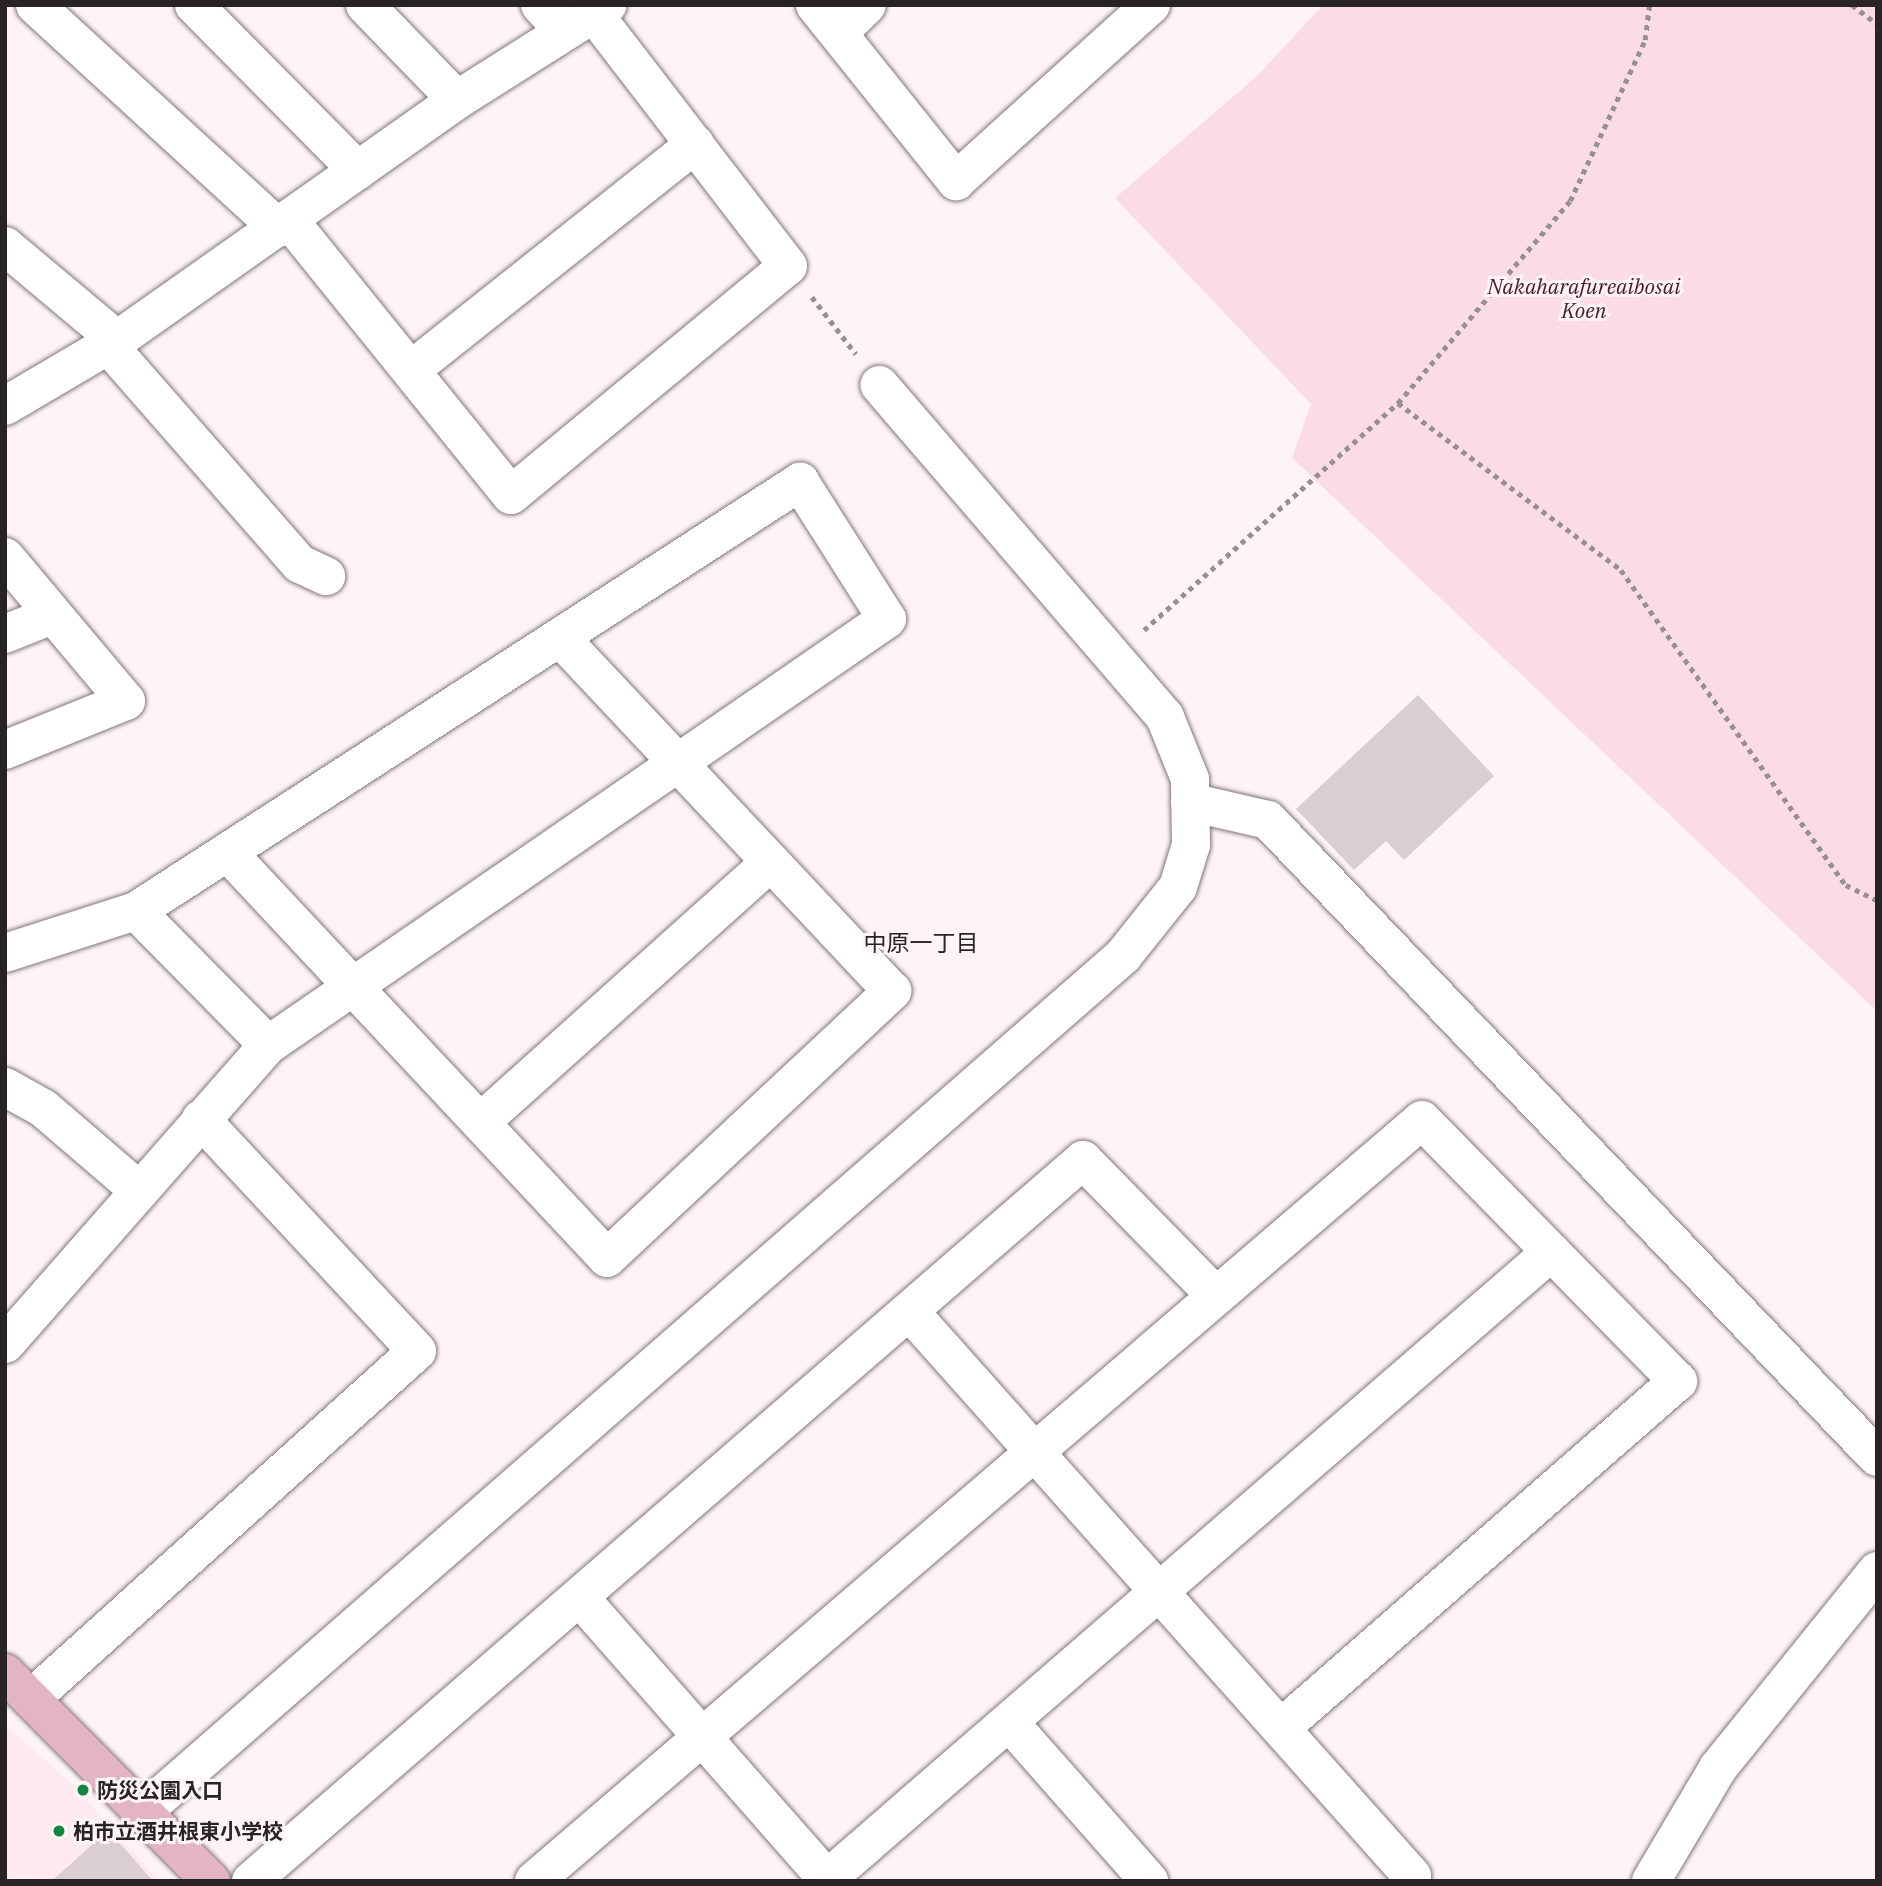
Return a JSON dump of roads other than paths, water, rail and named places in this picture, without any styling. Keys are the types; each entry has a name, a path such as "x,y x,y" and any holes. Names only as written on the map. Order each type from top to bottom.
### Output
{"main road":[{"path":"20,1684 146,1810 211,1881"}],"street":[{"path":"5,406 113,343 283,224 358,171 576,14 695,144 788,266 511,495 411,370 283,224 35,5"},
{"path":"194,5 358,171"},
{"path":"365,5 457,100"},
{"path":"867,5 826,19 956,181 1151,5"},
{"path":"411,370 695,144"},
{"path":"5,246 113,343 300,564 326,576"},
{"path":"146,1810 1124,956 1178,887 1191,845 1190,779 1165,717 879,385"},
{"path":"5,953 136,911 562,639 800,482 887,619 681,765 351,984 268,1045 136,1188 5,1344"},
{"path":"5,557 126,701 5,750"},
{"path":"5,634 52,615"},
{"path":"229,854 482,1121 607,1258 892,991 562,639"},
{"path":"1190,802 1268,820 1877,1457"},
{"path":"482,1121 771,862"},
{"path":"136,911 268,1045"},
{"path":"5,1087 43,1108 136,1188"},
{"path":"20,1684 417,1351 201,1119"},
{"path":"534,1881 700,1734 1422,1120 1678,1381 1281,1728"},
{"path":"251,1881 581,1599 1083,1160 1216,1296"},
{"path":"581,1599 828,1880 1551,1252"},
{"path":"910,1312 1412,1876 1409,1881"},
{"path":"1651,1881 1718,1769 1877,1571"},
{"path":"1009,1722 1149,1881"}],"place":[{"name":"防災公園入口","path":"83,1790"},
{"name":"柏市立酒井根東小学校","path":"59,1831"}],"district":[{"name":"中原一丁目","path":"921,942"}],"park label":[{"name":"Nakaharafureaibosai Koen","path":"1584,298"}]}
